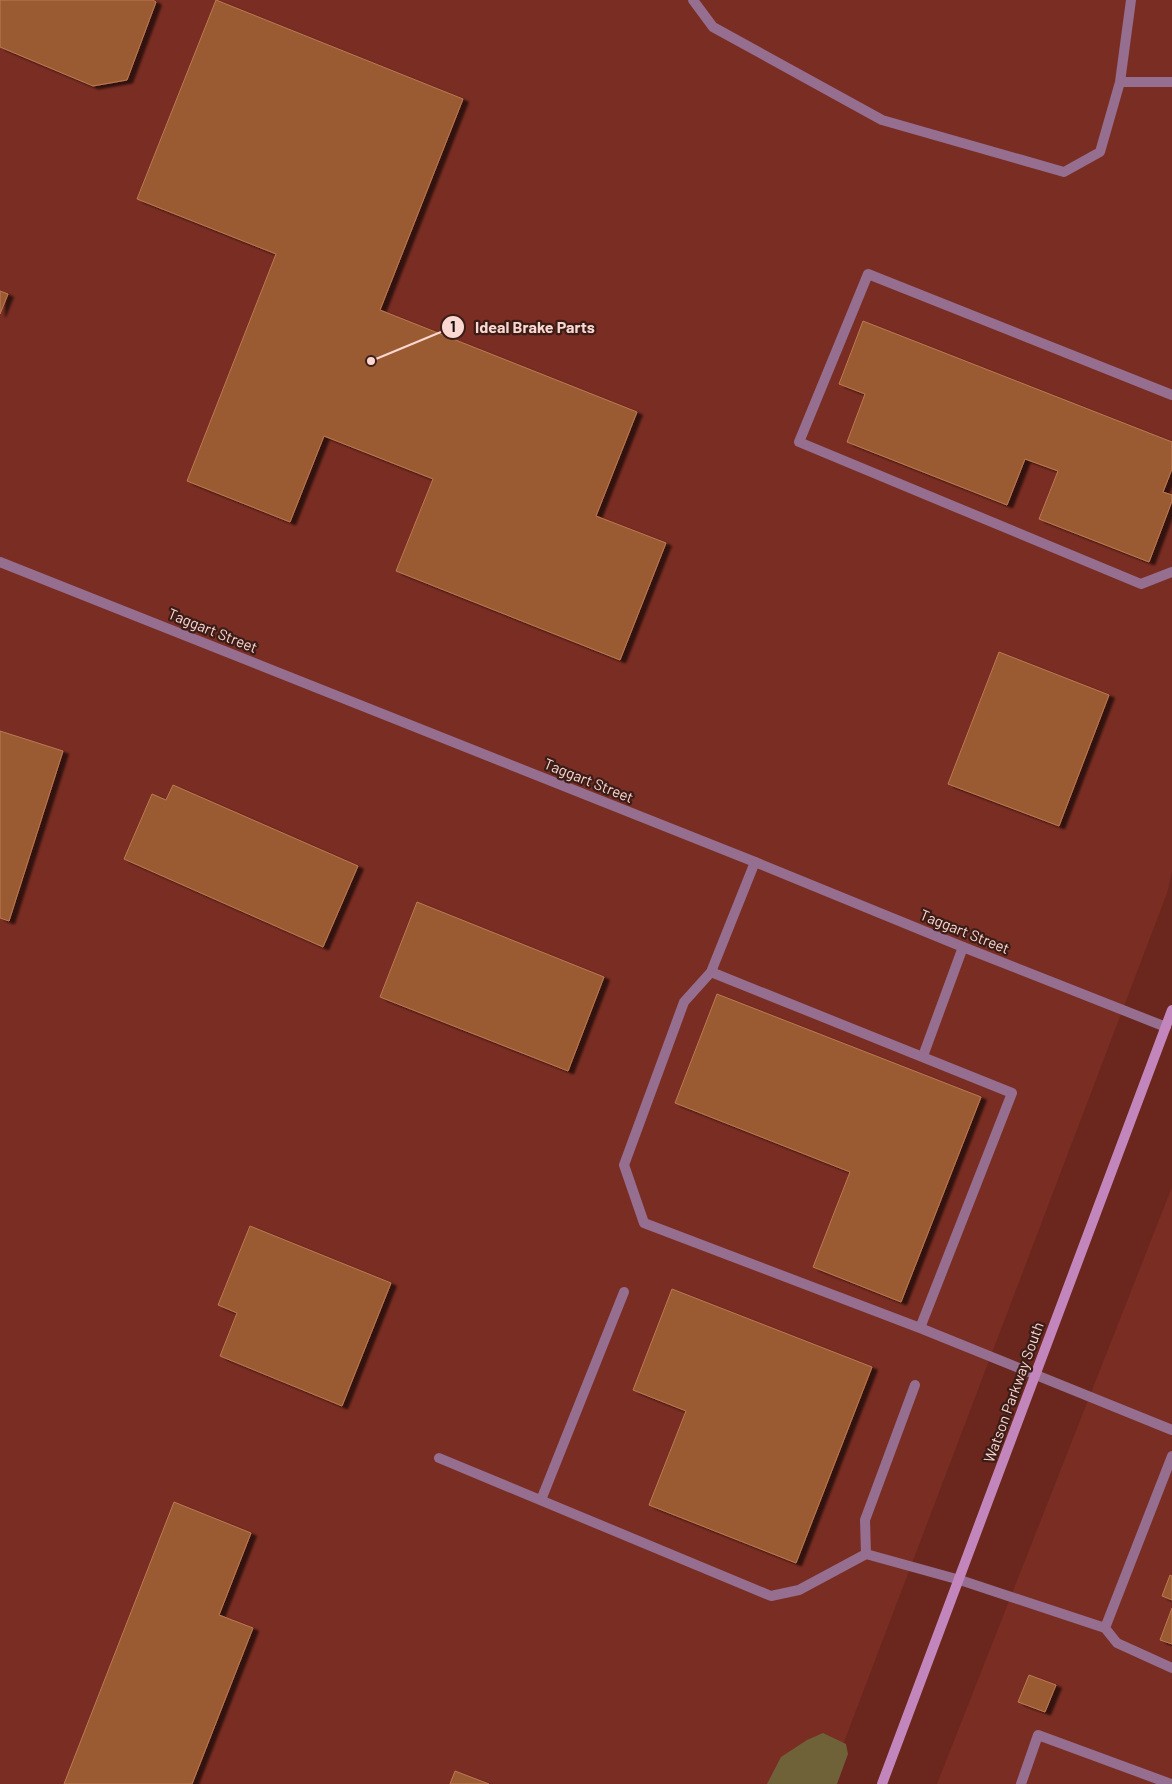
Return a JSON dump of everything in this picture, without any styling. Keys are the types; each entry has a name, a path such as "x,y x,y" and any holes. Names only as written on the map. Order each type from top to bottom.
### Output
{"main road":[{"name":"Watson Parkway South","path":"882,1784 1172,1010"}],"street":[{"path":"693,0 713,27 882,120 1064,172 1100,152 1120,82 1131,0"},
{"path":"1120,82 1172,82"},
{"path":"1172,395 868,274 799,442 1141,584 1172,572"},
{"name":"Taggart Street","path":"0,562 1166,1027"},
{"path":"755,862 711,972 684,1002 624,1165 644,1223 920,1328 1172,1430"},
{"path":"923,1056 963,947"},
{"path":"711,972 1012,1093 920,1328"},
{"path":"540,1500 624,1292"},
{"path":"866,1554 865,1520 915,1385"},
{"path":"1105,1628 1172,1456"},
{"path":"439,1458 771,1596 799,1590 866,1554 960,1580 1105,1628 1117,1643 1172,1668"},
{"path":"1021,1784 1038,1735 1171,1784"}],"shaded area":[{"path":"0,0 1172,0 1172,872 1167,893 828,1784 0,1784"},
{"path":"1172,1187 1172,1784 937,1784"},
{"path":"823,1733 846,1744 848,1754 837,1784 767,1784 781,1757 807,1740"}],"building":[{"path":"0,0 153,0 156,2 127,80 93,86 0,47"},
{"path":"216,0 463,99 380,310 637,412 596,516 666,543 620,660 396,571 433,479 324,436 290,522 187,481 276,254 137,199"},
{"path":"0,291 8,294 0,314"},
{"path":"863,321 1172,442 1172,469 1163,492 1172,495 1172,501 1149,562 1039,519 1058,471 1025,459 1007,505 847,442 865,394 839,384"},
{"path":"999,652 1109,695 1059,826 948,784"},
{"path":"0,731 63,751 9,921 0,918"},
{"path":"173,785 358,866 323,947 124,859 152,794 166,800"},
{"path":"417,902 604,977 568,1071 380,997"},
{"path":"717,994 981,1097 901,1302 813,1267 850,1172 675,1103"},
{"path":"250,1226 391,1283 342,1406 220,1356 237,1313 218,1305"},
{"path":"672,1289 872,1367 796,1563 649,1505 686,1411 633,1390"},
{"path":"174,1502 251,1533 219,1615 253,1628 192,1784 64,1784"},
{"path":"1170,1575 1172,1576 1172,1600 1162,1596"},
{"path":"1172,1608 1172,1644 1160,1640"},
{"path":"1029,1675 1056,1685 1045,1712 1018,1702"},
{"path":"455,1771 489,1784 450,1784"}],"place":[{"name":"Ideal Brake Parts","path":"371,361"}]}
